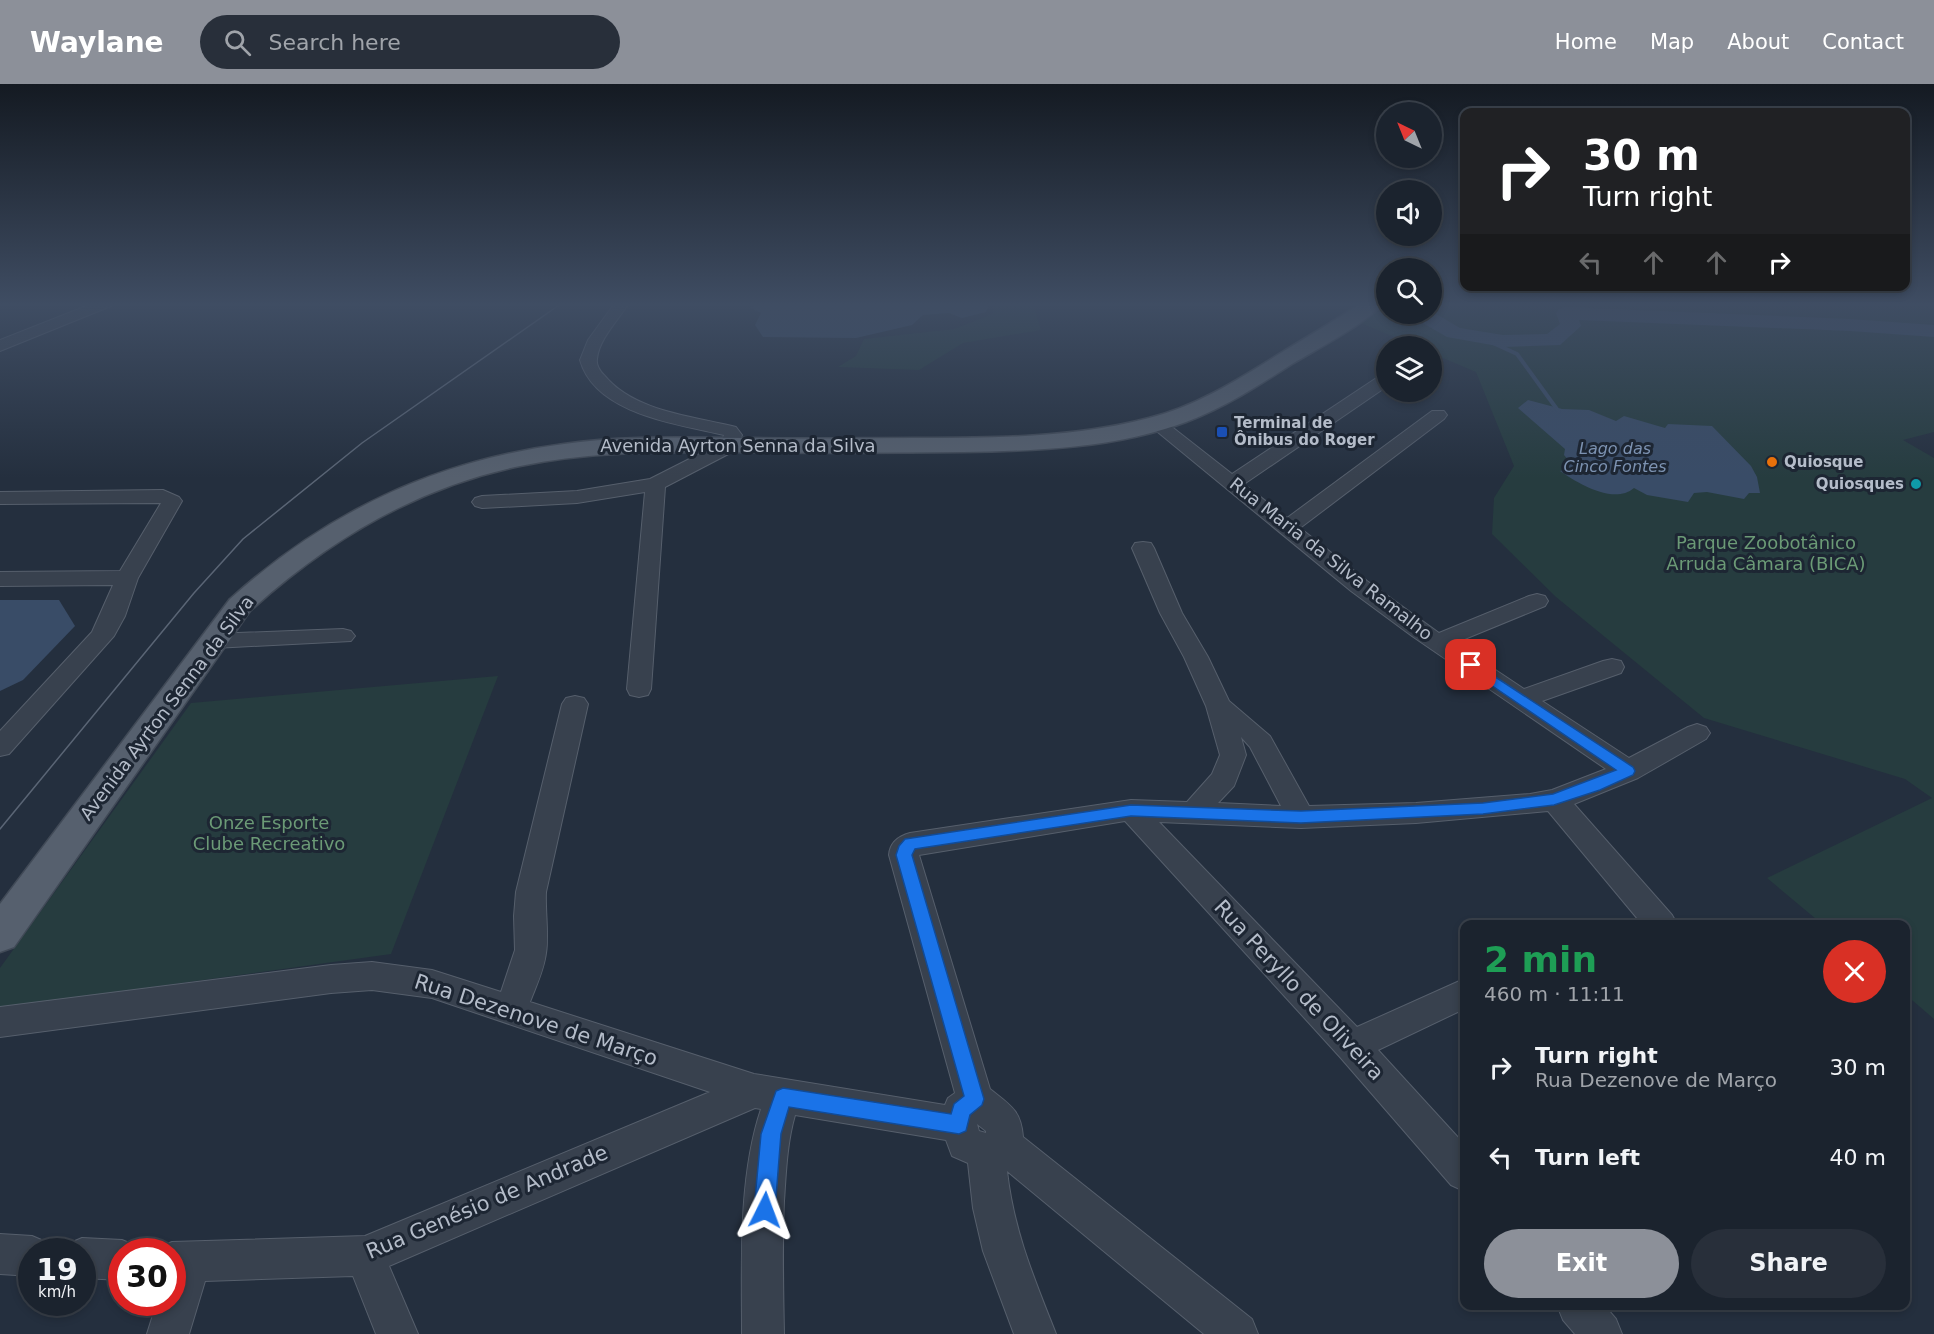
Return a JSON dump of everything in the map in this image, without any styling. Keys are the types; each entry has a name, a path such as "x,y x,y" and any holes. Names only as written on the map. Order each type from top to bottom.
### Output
{"main road":[{"name":"Avenida Ayrton Senna da Silva","path":"0,934 240,604 267,577 342,526 402,495 467,472 561,451 650,444 729,446 1017,443 1090,435 1157,424 1198,407 1248,381 1279,361"}],"street":[{"path":"482,502 577,497 655,484 729,446 733,435 730,431 677,420 631,404 603,386 591,370 588,361"},
{"path":"1232,483 1376,386"},
{"path":"1287,528 1438,415"},
{"name":"Rua Maria da Silva Ramalho","path":"1157,424 1359,586 1437,642 1628,771"},
{"path":"639,689 655,484"},
{"path":"0,498 163,496 172,501 127,578 102,636 0,747"},
{"path":"1143,548 1171,613 1196,657 1219,706 1233,755 1224,779 1194,812"},
{"path":"0,579 127,578"},
{"path":"1437,642 1537,601"},
{"path":"214,641 343,636"},
{"path":"1522,699 1612,667"},
{"path":"511,1009 527,968 531,950 529,916 531,892 575,704"},
{"path":"1219,706 1261,742 1301,817"},
{"path":"1035,1334 1003,1251 992,1208 995,1149 1004,1123 967,1112 904,855 906,847 916,841 1131,810 1301,817 1416,813 1554,800 1628,771 1697,733"},
{"path":"1554,800 1659,920"},
{"name":"Rua Peryllo de Oliveira","path":"1131,810 1352,1046 1460,1168"},
{"name":"Rua Dezenove de Março","path":"2,1024 372,976 432,984 769,1094 967,1112"},
{"path":"1352,1046 1460,995"},
{"path":"763,1334 762,1253 771,1134 769,1094"},
{"name":"Rua Genésio de Andrade","path":"186,1262 365,1256 769,1094"},
{"path":"995,1149 1237,1334"},
{"path":"0,1254 18,1255"},
{"path":"365,1256 397,1334"},
{"path":"1582,1310 1601,1334"},
{"path":"168,1334 171,1316"}],"green space":[{"path":"847,361 933,361 919,370 838,367"},
{"name":"Parque Zoobotânico Arruda Câmara (BICA)","path":"1451,361 1934,361 1934,432 1903,440 1934,458 1934,1019 1910,998 1910,920 1817,920 1767,878 1932,798 1905,779 1704,718 1556,597 1492,534 1494,498 1514,466 1476,372"},
{"name":"Onze Esporte Clube Recreativo","path":"498,676 391,954 0,1008 0,968 191,703"}],"water":[{"name":"Lago das Cinco Fontes","path":"1528,400 1562,409 1589,410 1616,421 1624,416 1665,428 1668,424 1712,426 1751,466 1757,477 1760,493 1749,493 1744,499 1707,492 1694,493 1688,502 1647,495 1634,488 1626,493 1607,494 1586,487 1560,471 1567,469 1565,464 1570,462 1564,455 1565,449 1518,408"},
{"path":"0,600 59,600 75,626 23,680 0,691"}],"waterway":[{"path":"1522,361 1559,412"}],"tram line":[{"path":"0,829 194,593 243,539 362,443 479,361"}],"place":[{"name":"Terminal de Ônibus do Roger","path":"1222,432"},
{"name":"Quiosque","path":"1772,462"},
{"name":"Quiosques","path":"1916,484"}],"route":[{"path":"765,1210 771,1134 783,1097 959,1125 961,1110 975,1099 904,855 906,847 916,841 1131,810 1301,817 1416,813 1530,804 1554,800 1628,771 1471,665"}]}
